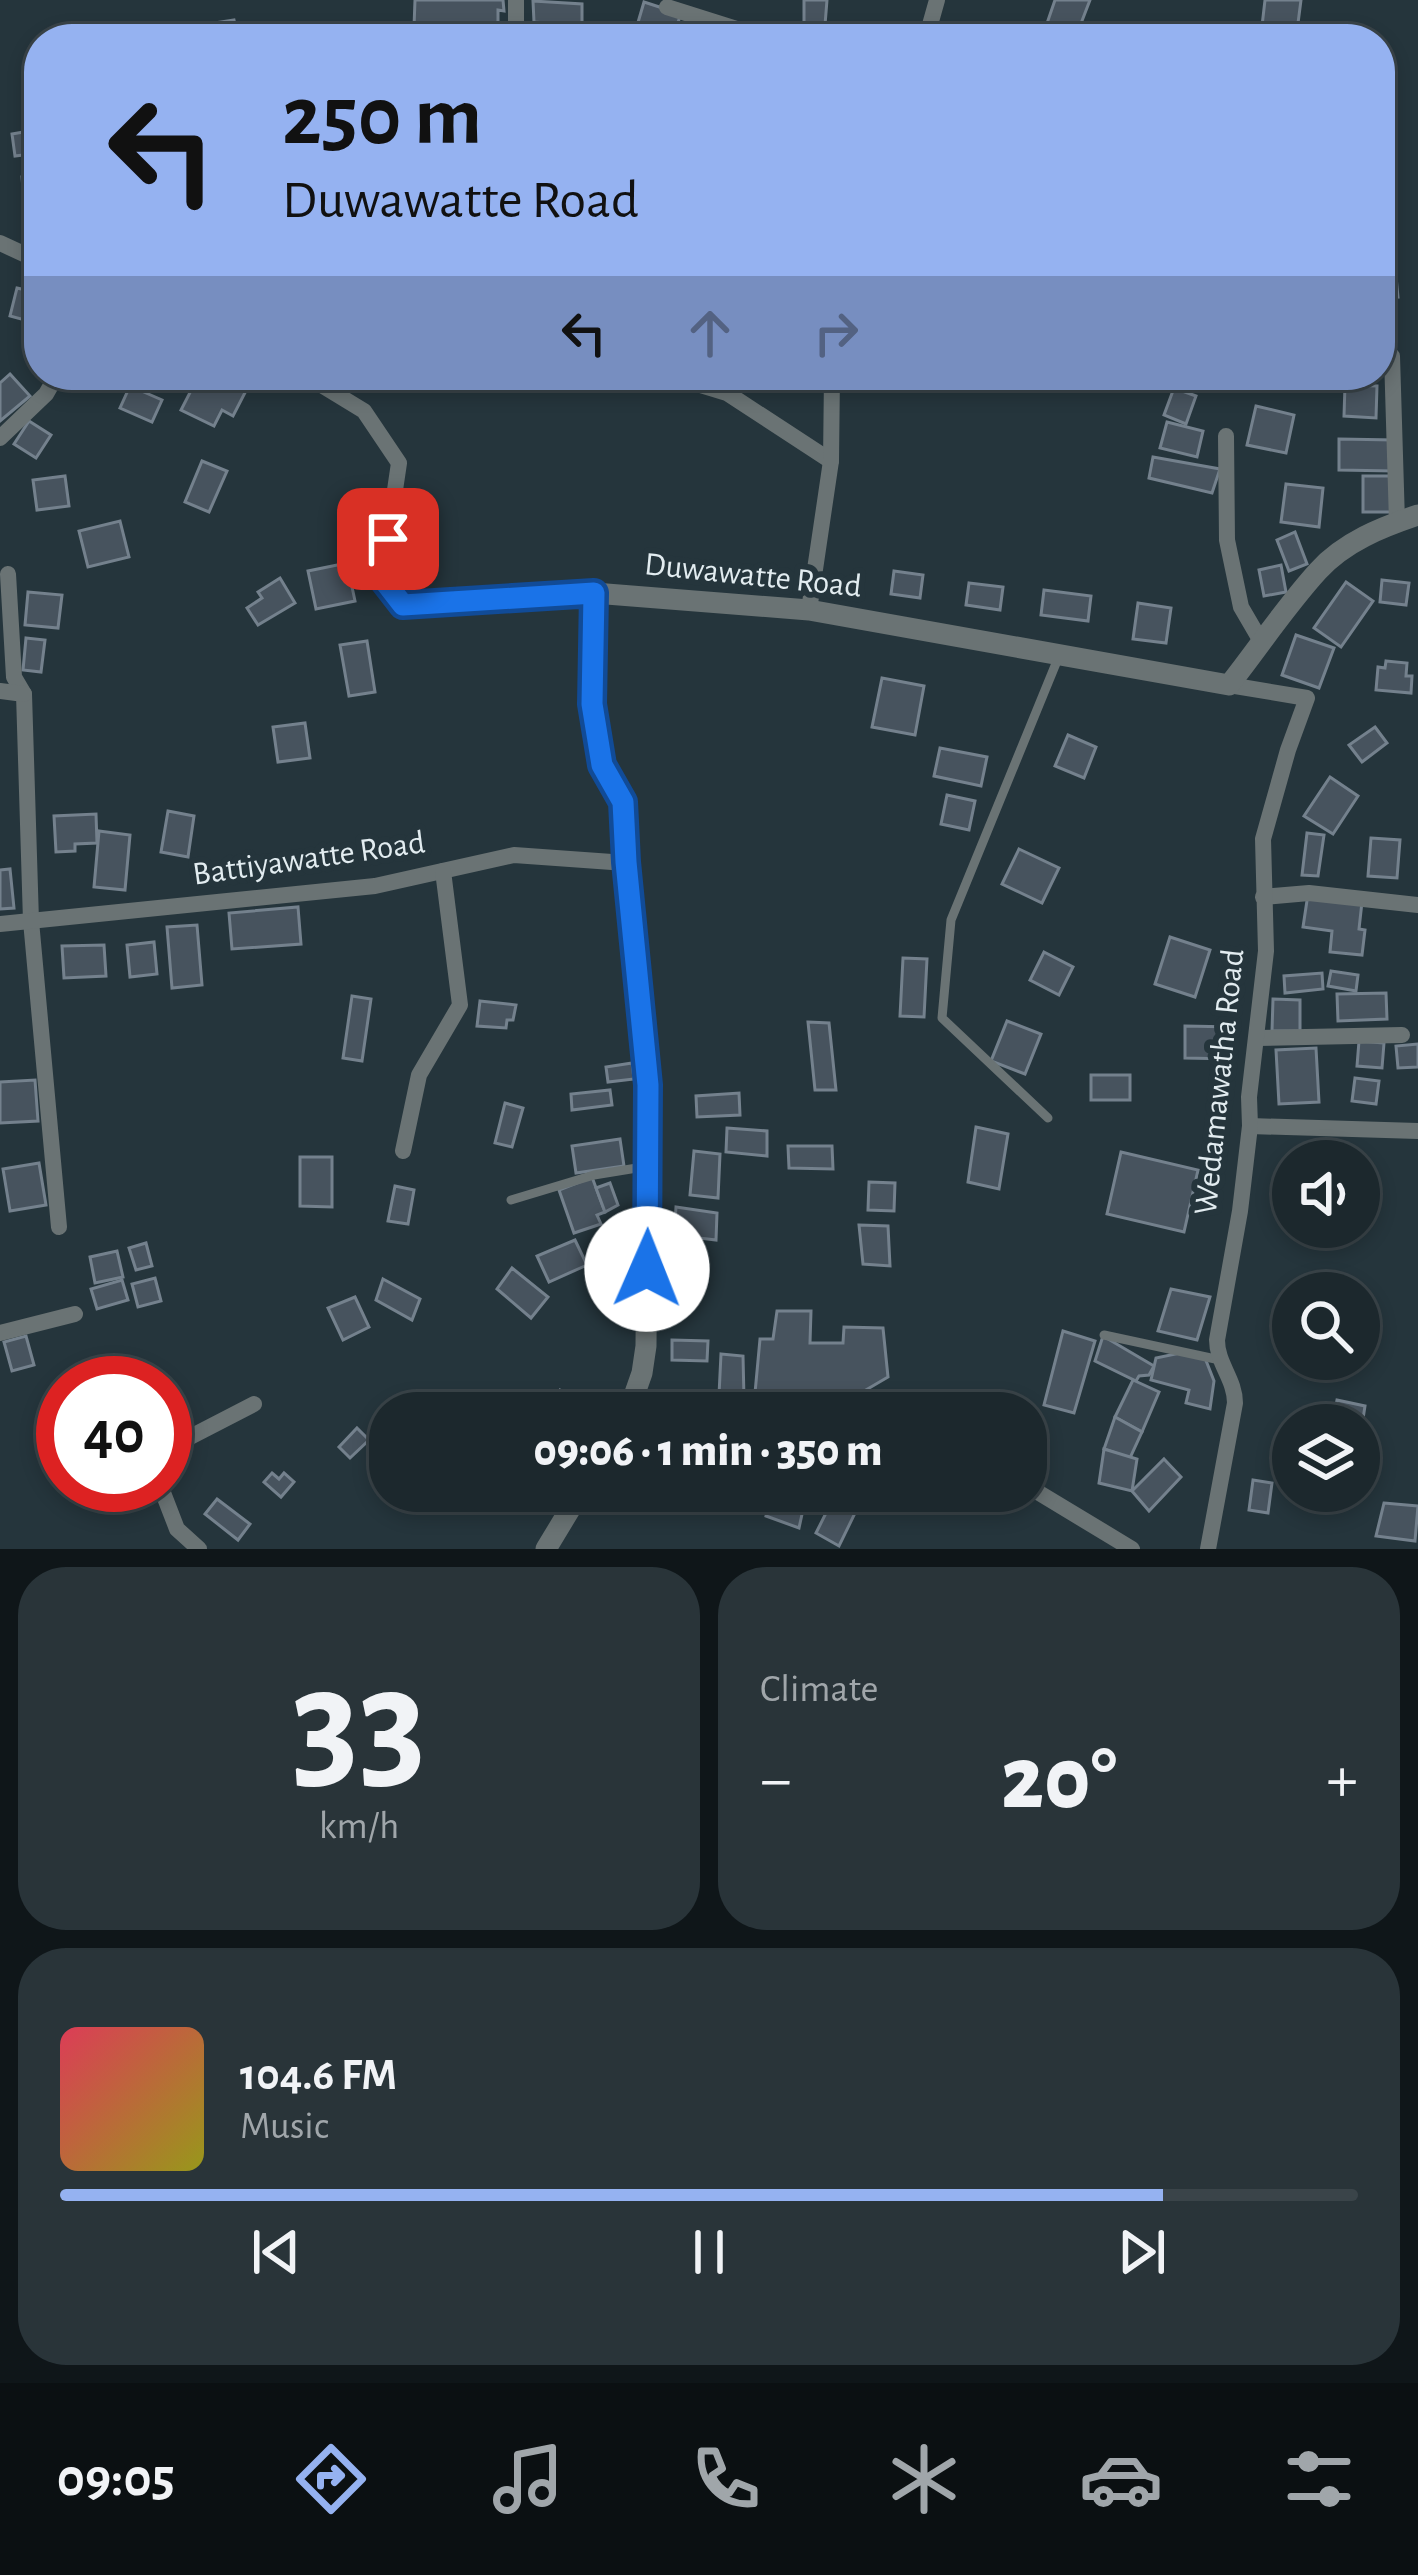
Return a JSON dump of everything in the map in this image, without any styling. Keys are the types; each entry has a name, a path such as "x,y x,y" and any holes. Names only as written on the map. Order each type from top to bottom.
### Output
{"street":[{"path":"667,7 721,24"},
{"path":"1229,685 1320,568 1354,542 1407,519 1395,389"},
{"path":"0,438 48,390"},
{"name":"Duwawatte Road","path":"330,390 364,411 399,463 382,578 403,605 594,593 809,610 1229,685"},
{"path":"717,390 831,461"},
{"path":"809,610 831,461 832,390"},
{"path":"1226,436 1227,540 1241,607 1262,643"},
{"path":"8,574 14,677 24,694 31,921 59,1227"},
{"path":"594,593 592,704 602,765 623,802 648,1085 646,1346 640,1392"},
{"name":"Wedamawatha Road","path":"1208,1549 1235,1403 1233,1382 1217,1354 1217,1340 1240,1211 1258,1039 1265,951 1263,839 1307,698 1229,685"},
{"path":"0,691 24,694"},
{"name":"Battiyawatte Road","path":"0,924 353,889 514,855 626,862"},
{"path":"403,1151 419,1076 460,1005 443,871"},
{"path":"1263,897 1309,893 1418,905"},
{"path":"1258,1039 1402,1035"},
{"path":"1250,1126 1418,1131"},
{"path":"0,1333 75,1314"},
{"path":"192,1436 254,1403"},
{"path":"1047,1498 1132,1549"},
{"path":"170,1512 177,1529 200,1549"},
{"path":"546,1549 568,1512"}],"lane":[{"path":"1048,1118 942,1018 951,920 1058,656"},
{"path":"511,1200 594,1175 649,1166"},
{"path":"1104,1335 1220,1360"}],"building":[{"path":"415,0 503,0 498,24 414,24"},
{"path":"804,0 827,0 825,24 804,24"},
{"path":"1055,0 1090,0 1081,24 1047,24"},
{"path":"1265,0 1301,0 1298,24 1262,24"},
{"path":"533,1 582,4 582,24 534,22"},
{"path":"644,2 681,14 677,24 638,24"},
{"path":"24,132 24,155 15,156 12,134"},
{"path":"17,288 24,290 24,320 10,316"},
{"path":"10,374 30,396 0,421 0,383"},
{"path":"128,390 162,400 152,422 120,408"},
{"path":"191,390 246,390 233,416 222,410 214,426 181,410"},
{"path":"1173,390 1196,396 1186,424 1164,415"},
{"path":"1345,390 1377,390 1376,418 1344,416"},
{"path":"1256,406 1294,415 1286,453 1247,445"},
{"path":"29,421 51,435 36,458 14,444"},
{"path":"1167,422 1203,431 1197,457 1160,448"},
{"path":"1339,439 1394,440 1394,471 1339,470"},
{"path":"1153,457 1220,469 1212,493 1149,478"},
{"path":"202,461 227,471 209,512 185,502"},
{"path":"65,476 69,506 37,510 33,480"},
{"path":"1363,476 1395,476 1396,512 1363,512"},
{"path":"1286,484 1323,488 1319,527 1281,522"},
{"path":"120,521 129,557 88,567 79,531"},
{"path":"1295,532 1307,564 1289,571 1277,540"},
{"path":"347,563 355,601 316,609 308,571"},
{"path":"1281,565 1286,592 1264,596 1259,570"},
{"path":"894,571 923,575 920,598 891,594"},
{"path":"280,578 295,603 258,625 247,608 262,598 258,592"},
{"path":"1382,580 1409,583 1406,605 1380,602"},
{"path":"1346,582 1373,601 1341,647 1314,628"},
{"path":"969,583 1003,587 1000,610 966,605"},
{"path":"1044,590 1091,596 1088,621 1041,615"},
{"path":"28,592 62,595 58,628 25,625"},
{"path":"1138,603 1171,608 1166,643 1133,639"},
{"path":"1296,635 1334,648 1319,688 1282,675"},
{"path":"26,638 45,640 41,672 23,670"},
{"path":"367,641 375,692 349,696 340,645"},
{"path":"1386,661 1407,663 1411,693 1376,690 1378,667 1385,668"},
{"path":"882,678 924,686 915,735 872,727"},
{"path":"305,723 310,758 278,762 273,727"},
{"path":"1375,727 1387,743 1362,762 1349,745"},
{"path":"1068,735 1096,747 1084,778 1055,766"},
{"path":"940,748 987,757 981,786 934,776"},
{"path":"1330,777 1358,796 1333,834 1304,816"},
{"path":"947,795 975,801 969,830 941,824"},
{"path":"168,811 194,816 188,857 161,852"},
{"path":"96,814 97,843 75,844 75,851 56,852 54,816"},
{"path":"99,831 130,835 125,890 94,887"},
{"path":"1307,833 1324,835 1318,876 1302,875"},
{"path":"1371,838 1400,840 1397,878 1368,876"},
{"path":"1019,849 1059,868 1042,903 1002,884"},
{"path":"10,869 14,908 0,909 0,870"},
{"path":"1308,894 1362,902 1362,955 1330,952 1332,931 1303,927"},
{"path":"298,907 301,944 232,949 229,913"},
{"path":"197,925 202,985 172,988 167,927"},
{"path":"1170,937 1210,950 1195,997 1155,984"},
{"path":"154,942 157,974 130,977 127,945"},
{"path":"104,945 106,976 64,978 62,946"},
{"path":"1044,952 1073,967 1059,995 1030,980"},
{"path":"903,958 927,959 924,1017 900,1016"},
{"path":"1331,971 1358,975 1356,991 1328,986"},
{"path":"1322,973 1323,989 1285,993 1284,976"},
{"path":"1386,993 1387,1019 1338,1021 1337,994"},
{"path":"352,996 371,999 362,1061 343,1058"},
{"path":"1273,999 1300,1000 1300,1031 1272,1031"},
{"path":"480,1001 516,1005 513,1020 507,1020 506,1028 477,1026"},
{"path":"1007,1021 1041,1034 1025,1074 991,1061"},
{"path":"808,1022 829,1023 836,1090 815,1090"},
{"path":"1185,1026 1233,1027 1233,1059 1185,1058"},
{"path":"1359,1041 1384,1043 1382,1068 1357,1066"},
{"path":"1418,1044 1418,1067 1398,1068 1396,1046"},
{"path":"1316,1048 1319,1102 1279,1104 1276,1050"},
{"path":"632,1063 634,1079 608,1082 606,1067"},
{"path":"1091,1075 1130,1075 1130,1100 1091,1100"},
{"path":"1355,1078 1379,1081 1376,1104 1352,1101"},
{"path":"35,1080 38,1121 0,1123 0,1082"},
{"path":"610,1090 612,1105 572,1110 571,1094"},
{"path":"739,1093 740,1115 697,1117 696,1096"},
{"path":"505,1103 523,1108 512,1147 495,1143"},
{"path":"976,1127 1008,1134 999,1189 968,1182"},
{"path":"727,1128 767,1131 767,1156 726,1152"},
{"path":"620,1139 624,1166 576,1173 572,1146"},
{"path":"788,1146 832,1146 833,1169 789,1168"},
{"path":"694,1151 720,1154 718,1198 690,1195"},
{"path":"1121,1152 1198,1170 1184,1232 1107,1214"},
{"path":"300,1157 332,1157 332,1207 300,1206"},
{"path":"39,1163 46,1205 10,1211 3,1169"},
{"path":"592,1177 605,1212 597,1215 601,1224 574,1233 559,1190"},
{"path":"869,1182 895,1183 894,1211 868,1210"},
{"path":"610,1183 618,1205 605,1212 596,1188"},
{"path":"395,1186 414,1190 408,1224 388,1221"},
{"path":"676,1207 717,1213 716,1240 674,1235"},
{"path":"859,1225 888,1226 890,1266 863,1264"},
{"path":"575,1240 587,1265 549,1282 537,1256"},
{"path":"146,1243 152,1266 136,1270 129,1248"},
{"path":"117,1251 123,1277 95,1283 90,1257"},
{"path":"512,1268 548,1297 531,1318 497,1289"},
{"path":"155,1278 161,1301 138,1307 132,1284"},
{"path":"383,1279 420,1299 412,1320 376,1300"},
{"path":"122,1280 128,1300 97,1309 91,1289"},
{"path":"1171,1289 1210,1297 1197,1340 1158,1331"},
{"path":"355,1297 369,1327 343,1340 328,1308"},
{"path":"777,1311 811,1311 810,1343 843,1343 844,1327 883,1328 888,1377 862,1392 755,1392 760,1339 773,1339"},
{"path":"1063,1331 1095,1341 1074,1413 1047,1406"},
{"path":"26,1336 34,1365 12,1371 4,1342"},
{"path":"1103,1336 1154,1366 1149,1375 1136,1381 1095,1361"},
{"path":"672,1340 708,1341 707,1361 672,1360"},
{"path":"1180,1353 1205,1358 1214,1381 1210,1409 1186,1403 1189,1390 1151,1380 1156,1358"},
{"path":"721,1354 743,1356 744,1392 719,1392"},
{"path":"1133,1380 1159,1392 1142,1432 1115,1417"},
{"path":"1115,1417 1142,1432 1130,1458 1104,1449"},
{"path":"357,1428 369,1440 350,1458 339,1447"},
{"path":"1104,1449 1137,1459 1132,1491 1099,1483"},
{"path":"1164,1459 1181,1477 1149,1511 1132,1491"},
{"path":"272,1473 279,1479 284,1473 294,1482 281,1497 264,1482"},
{"path":"1253,1480 1272,1483 1268,1513 1249,1510"},
{"path":"217,1499 250,1524 238,1540 205,1514"},
{"path":"1384,1503 1418,1506 1415,1541 1376,1536"},
{"path":"767,1512 802,1512 799,1528 766,1516"},
{"path":"826,1512 856,1512 839,1546 816,1533"}],"route":[{"path":"388,539 382,578 403,605 594,593 592,704 602,765 623,802 648,1085 647,1269"}]}
